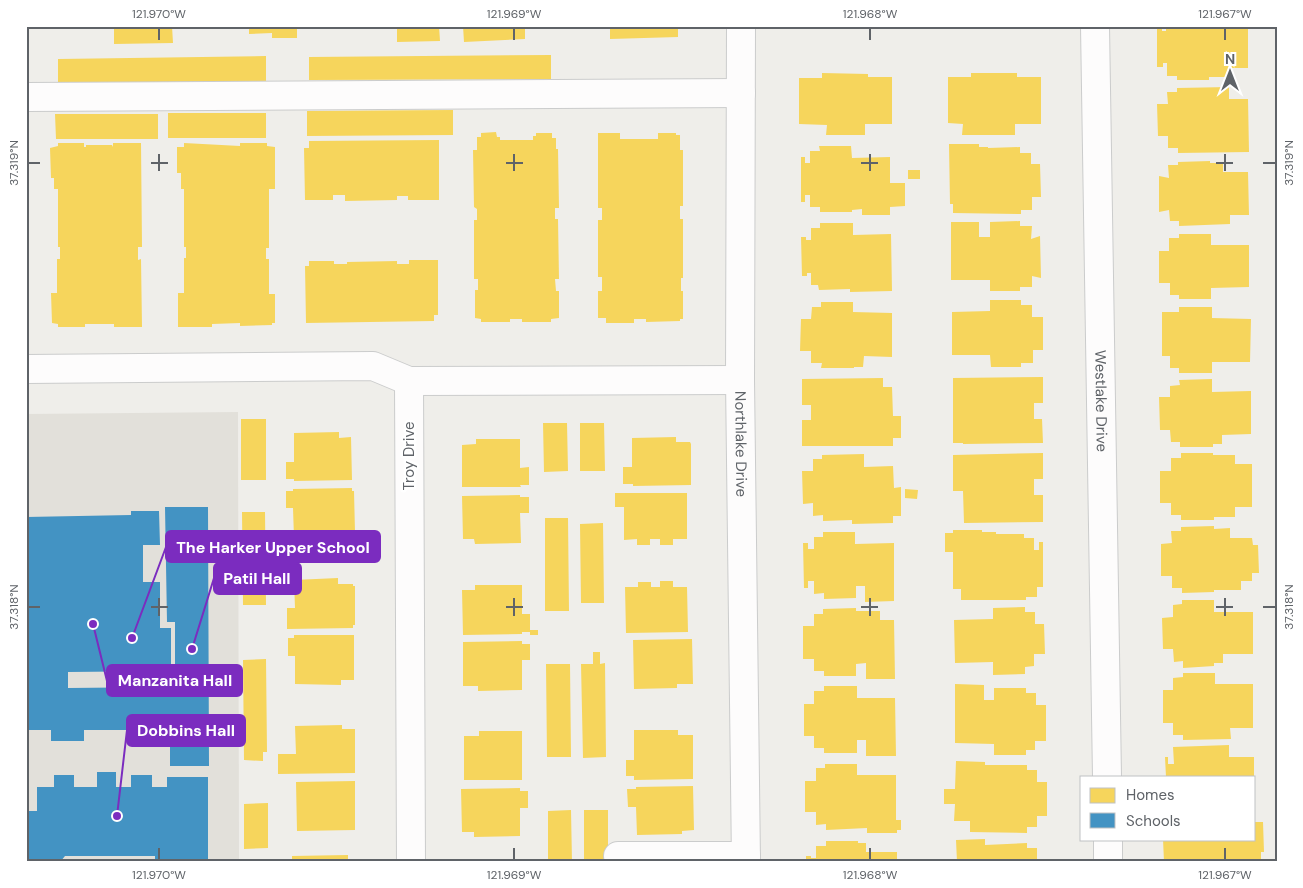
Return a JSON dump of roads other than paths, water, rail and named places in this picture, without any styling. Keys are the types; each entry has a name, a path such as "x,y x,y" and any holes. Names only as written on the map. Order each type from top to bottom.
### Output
{"street":[{"name":"Northlake Drive","path":"741,26 740,380 746,859"},
{"name":"Westlake Drive","path":"1095,26 1106,776"},
{"path":"26,97 741,93"},
{"path":"26,369 373,366 409,381 740,380"},
{"name":"Troy Drive","path":"409,381 411,862"},
{"path":"1108,840 1108,862"},
{"path":"618,856 746,859"}],"place":[{"name":"Manzanita Hall","path":"93,624"},
{"name":"The Harker Upper School","path":"132,638"},
{"name":"Patil Hall","path":"192,649"},
{"name":"Dobbins Hall","path":"117,816"}]}
